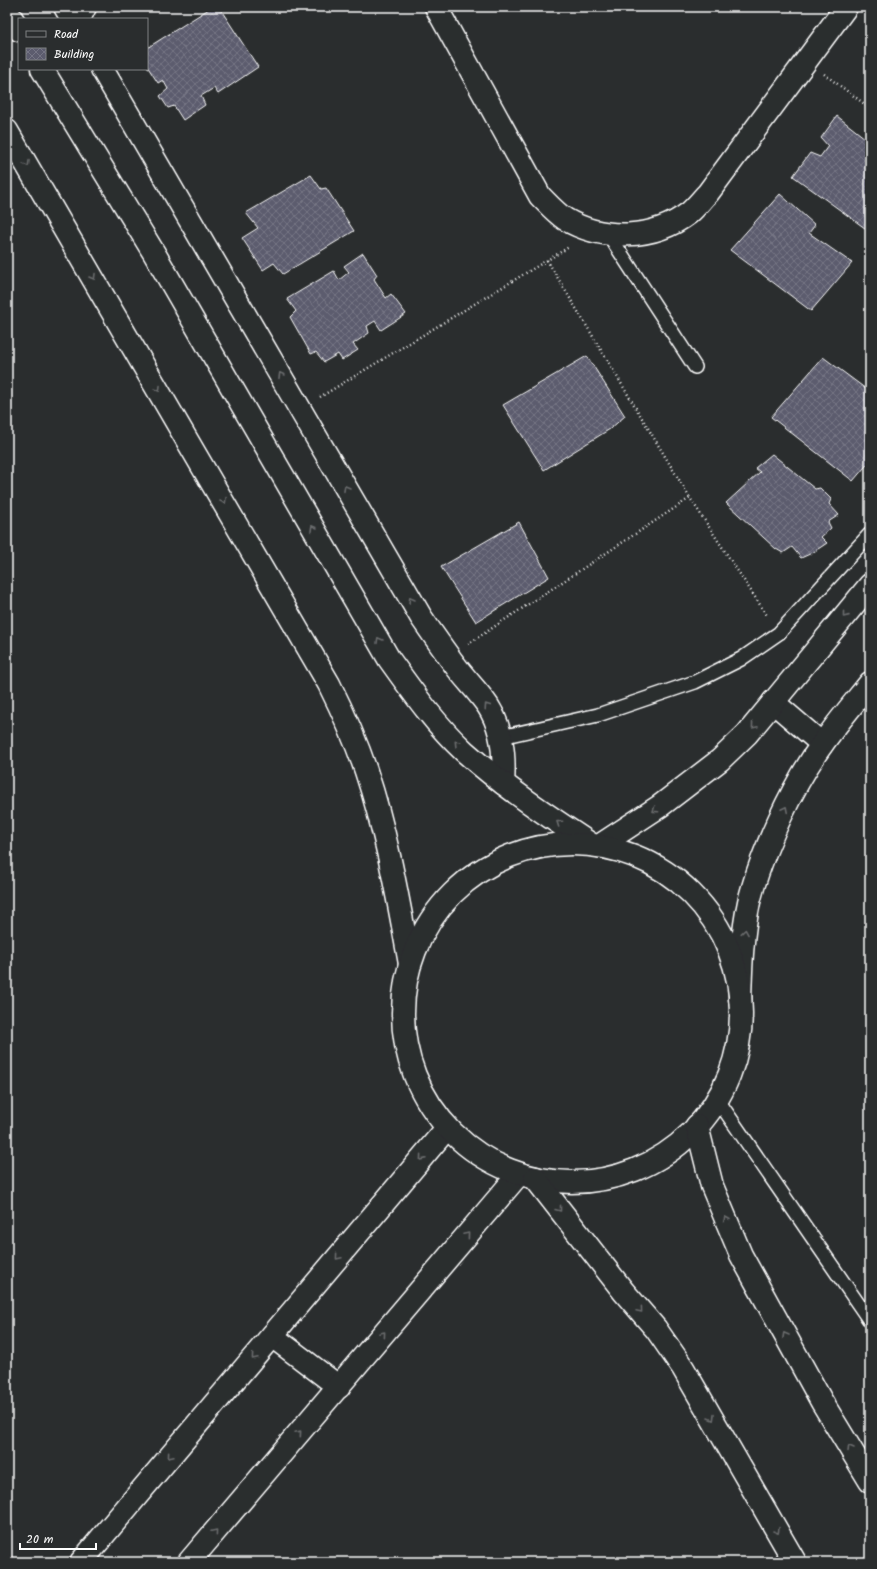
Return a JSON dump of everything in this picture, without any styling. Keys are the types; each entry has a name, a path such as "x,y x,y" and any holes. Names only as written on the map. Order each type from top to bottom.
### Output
{"main road":[{"path":"65,7 71,18"},
{"path":"80,18 85,7"},
{"path":"436,7 540,196 564,218 602,233 637,234 664,227 688,213 708,193 846,7"},
{"path":"7,10 18,28"},
{"path":"43,70 154,253 389,659 436,722 464,750 503,783 595,845"},
{"path":"103,70 421,617 488,706 497,724 501,737 505,763 503,783"},
{"path":"7,131 329,684 355,741 366,770 379,815 410,964"},
{"path":"595,845 660,806 720,760 747,734 870,585"},
{"path":"740,999 735,967 724,937 706,910 685,886 659,868 636,857 595,845 558,844 525,851 494,863 465,881 442,905 422,933 410,964 403,1000 402,1022 406,1051 415,1079 429,1105 447,1128 474,1151 492,1163 527,1176 571,1182 594,1180 623,1174 656,1158 675,1146 697,1126 717,1098 732,1067 740,1033 742,948 748,910 762,860 799,781 822,744 870,683"},
{"path":"773,702 822,744"},
{"path":"697,1126 712,1186 741,1255 822,1402 870,1481"},
{"path":"81,1562 447,1128"},
{"path":"189,1562 339,1387 527,1176"},
{"path":"527,1176 660,1335 683,1368 795,1562"},
{"path":"272,1336 339,1387"}],"lane":[{"path":"602,233 695,367"},
{"path":"501,737 598,715 695,682 741,659 779,634 870,534"},
{"path":"717,1098 870,1321"}],"path":[{"path":"806,61 870,108"},
{"path":"300,409 547,260 602,233"},
{"path":"547,260 690,498 779,634"},
{"path":"449,656 690,498"}],"building":[{"path":"212,7 219,7 258,67 218,94 214,88 201,96 205,105 183,120 174,106 168,108 160,96 168,89 163,80 158,83 148,68 148,47"},
{"path":"837,116 870,142 869,231 793,176 810,153 820,157 828,146 821,138"},
{"path":"311,175 321,189 326,188 354,231 283,274 274,263 263,270 242,238 258,228 246,213"},
{"path":"780,194 815,225 809,233 852,263 811,311 730,250"},
{"path":"363,253 377,275 374,279 386,298 391,294 406,314 381,330 375,321 367,326 369,333 353,344 358,350 342,360 338,354 324,362 316,352 311,354 290,317 296,311 287,299 334,271 339,280 349,272 344,266"},
{"path":"587,356 625,416 610,429 544,470 503,405"},
{"path":"823,357 870,392 870,461 853,481 771,417"},
{"path":"772,454 815,489 820,488 831,499 829,504 839,515 828,522 831,528 821,537 827,543 801,558 792,547 783,553 776,549 726,503 760,472 755,468"},
{"path":"519,522 549,577 476,622 441,567"}]}
